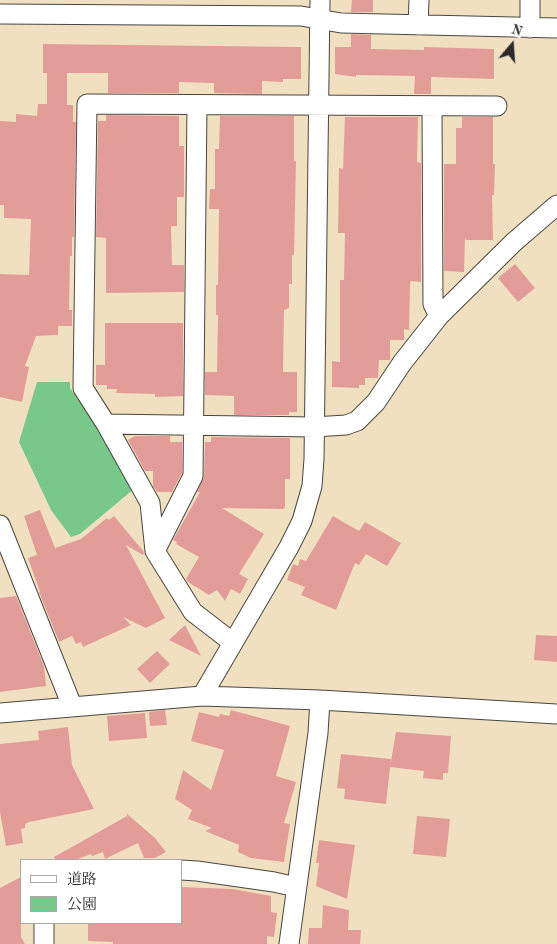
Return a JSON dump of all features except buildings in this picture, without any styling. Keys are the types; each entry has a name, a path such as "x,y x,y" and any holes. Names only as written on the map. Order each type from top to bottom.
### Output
{"street":[{"path":"202,696 289,547 302,521 312,486 314,459 320,0"},
{"path":"418,25 419,0"},
{"path":"530,0 530,28"},
{"path":"0,14 96,8 210,8 301,16 341,23 557,28"},
{"path":"232,642 193,612 155,551 150,503 106,424 83,388 86,104 497,106"},
{"path":"155,551 193,476 197,105"},
{"path":"432,106 433,304 440,316"},
{"path":"106,424 314,427 346,426 357,421 367,412 440,316 514,242 557,205"},
{"path":"0,525 72,706"},
{"path":"0,713 202,696 320,700 557,714"},
{"path":"289,944 318,733 320,700"},
{"path":"182,870 274,882 296,887"},
{"path":"44,924 44,944"}],"green space":[{"path":"37,382 70,382 70,388 98,428 135,488 80,534 71,537 51,510 19,442"}]}
